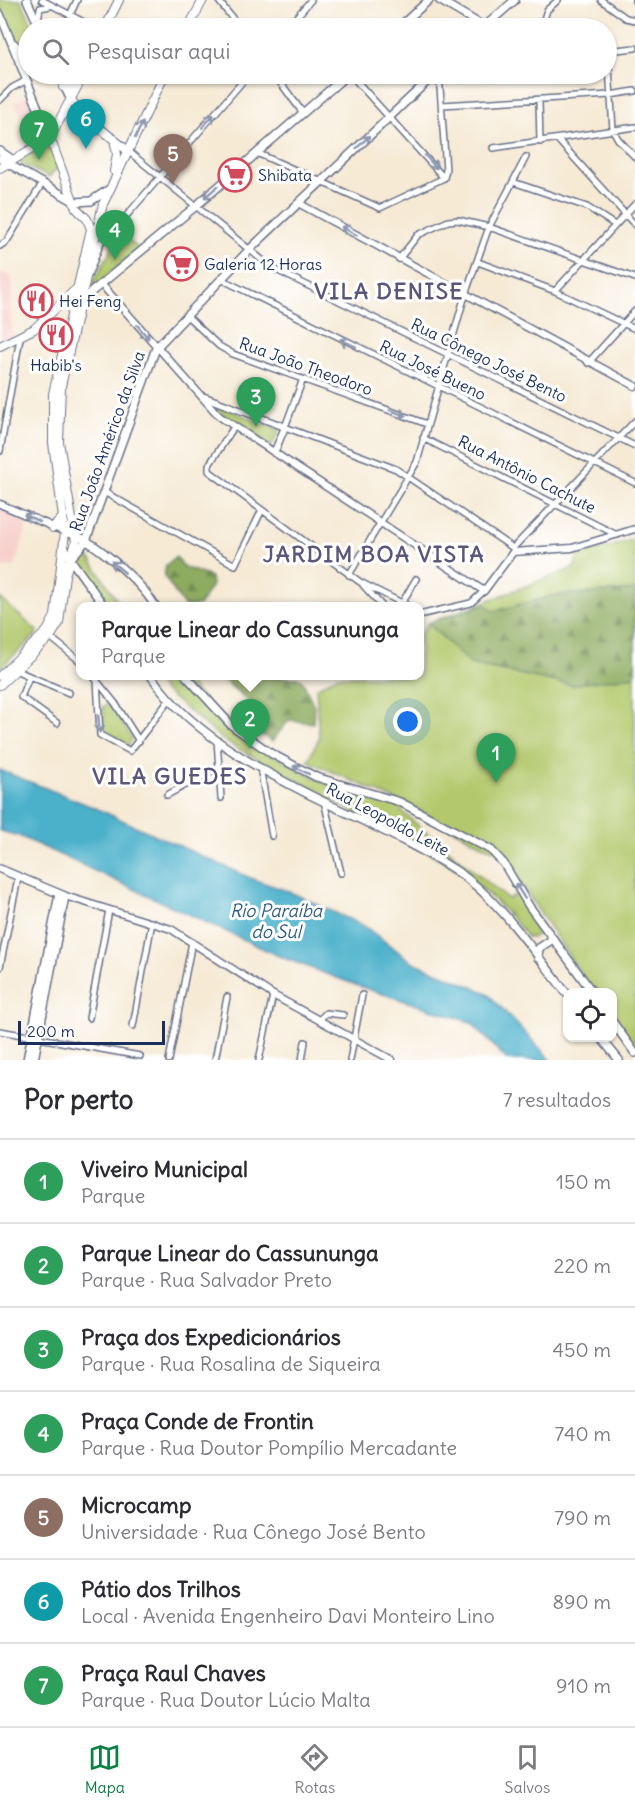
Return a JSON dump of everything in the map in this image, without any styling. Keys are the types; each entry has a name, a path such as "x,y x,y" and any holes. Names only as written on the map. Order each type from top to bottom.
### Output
{"main road":[{"path":"27,0 35,18"},
{"path":"110,18 119,0"},
{"path":"193,18 202,0"},
{"path":"409,18 429,0"},
{"path":"439,0 468,18"},
{"path":"495,18 515,0"},
{"path":"0,14 18,57"},
{"path":"12,41 18,47"},
{"path":"0,676 52,624 64,546 64,516 53,443 52,414 56,375 91,229 75,202 29,84"},
{"path":"62,84 71,100 85,116 128,151"},
{"path":"0,685 50,637 59,623 65,575 72,558 75,534 62,464 59,415 61,386 98,231 100,211 160,84"},
{"path":"72,307 102,285 196,206 337,84"},
{"name":"Rua João Américo da Silva","path":"72,558 86,541 156,348 249,250 424,84"},
{"path":"63,87 78,86"},
{"path":"7,162 50,138 78,86"},
{"path":"64,113 85,116"},
{"path":"112,182 117,154 114,139"},
{"path":"0,151 7,162 22,173 75,202 91,201 108,190"},
{"path":"43,322 76,288 84,283"},
{"path":"0,346 20,338 57,315 69,318"},
{"path":"53,528 64,516"},
{"path":"64,532 75,534 86,541 136,582 152,602"},
{"path":"64,546 101,602"},
{"name":"Rua Leopoldo Leite","path":"155,680 170,699 217,740 324,801 457,871 487,896 533,949"},
{"path":"190,680 231,726 272,754 316,777 400,802 491,850 504,864 551,937 589,988"},
{"path":"0,870 62,895 35,1038 34,1060"},
{"path":"551,937 533,949 563,990"},
{"path":"617,1028 635,1053"},
{"path":"27,1060 35,1038"},
{"path":"604,1042 619,1060"}],"street":[{"path":"42,0 76,18"},
{"path":"70,15 76,0"},
{"path":"218,0 232,18"},
{"path":"296,18 311,0"},
{"path":"544,18 547,10 558,0"},
{"path":"601,0 626,18 635,20"},
{"path":"38,18 40,8 52,6"},
{"path":"0,32 6,26"},
{"path":"617,50 635,48"},
{"path":"0,100 20,84"},
{"path":"84,283 93,270 101,242 115,230 240,84"},
{"path":"281,84 303,113"},
{"path":"359,84 444,177"},
{"path":"440,84 444,177"},
{"path":"609,84 614,130 618,140 635,157"},
{"path":"442,105 610,95 635,91"},
{"path":"539,100 540,141"},
{"path":"493,148 635,128"},
{"path":"557,139 635,225"},
{"name":"Rua Cônego José Bento","path":"128,151 272,268 635,446"},
{"path":"257,153 381,208 444,177"},
{"path":"349,574 410,478 465,295 489,227 526,157"},
{"path":"513,182 587,207 615,225"},
{"path":"0,246 7,241 42,184"},
{"path":"300,204 588,363 635,386"},
{"path":"555,291 635,204"},
{"path":"399,258 418,235 448,221 458,220 489,227 635,278"},
{"path":"98,231 115,230"},
{"path":"477,262 555,291 635,329"},
{"name":"Rua José Bueno","path":"221,279 438,388 635,483"},
{"path":"102,285 219,416 484,591"},
{"path":"588,363 635,311"},
{"name":"Rua João Theodoro","path":"186,315 226,351 428,424"},
{"path":"0,451 20,338"},
{"path":"274,453 303,379"},
{"path":"198,395 387,464 513,550 572,548 635,529"},
{"path":"424,613 471,603 484,591 513,550 556,502 635,421"},
{"path":"234,427 208,469 360,582 400,602"},
{"name":"Rua Antônio Cachute","path":"423,438 556,502 617,535"},
{"path":"104,492 235,565 262,510"},
{"path":"0,504 64,532"},
{"path":"403,602 417,579"},
{"path":"360,582 378,602"},
{"path":"50,637 76,657"},
{"path":"15,670 69,693"},
{"path":"29,677 21,697 57,723"},
{"path":"95,680 100,735 130,751 170,699"},
{"path":"97,680 116,703 139,741"},
{"path":"98,703 105,700 116,703"},
{"path":"217,740 221,798"},
{"path":"260,766 272,836"},
{"path":"166,795 218,768"},
{"path":"324,801 341,873"},
{"path":"0,967 18,878"},
{"path":"62,895 152,922 192,942 273,995 392,1060"},
{"path":"89,1018 109,910"},
{"path":"133,1026 152,922"},
{"path":"169,1060 192,942"},
{"path":"259,1060 273,995"},
{"path":"350,1060 362,995"},
{"path":"214,1060 227,997"},
{"path":"319,1020 326,1013 343,1015"},
{"path":"0,1031 140,1056"},
{"path":"302,1060 305,1042"}],"shaded area":[{"path":"28,95 43,131 42,136 35,142 15,103"},
{"path":"0,272 12,276 11,324 15,336 0,341"},
{"path":"0,504 29,517 15,566 0,568"}],"green space":[{"path":"0,0 21,0 29,18 18,18 18,41 8,28"},
{"path":"49,143 60,165 49,177 20,163 21,159"},
{"path":"118,231 139,249 97,286 92,284 111,250 112,241"},
{"path":"216,405 280,430 271,447 215,409"},
{"path":"635,539 635,1047 617,1023 617,988 590,988 499,851 488,848 407,805 308,761 319,738 316,688 330,680 424,680 424,629 428,623 574,568 578,556"},
{"path":"83,548 118,602 103,602 76,561"},
{"path":"176,557 184,567 211,577 212,585 201,602 181,602 164,576 166,565"},
{"path":"635,590 635,676 571,685 470,664 428,623 485,604 494,611 556,595"},
{"path":"0,598 37,631 36,635 0,668"},
{"path":"156,680 172,680 178,688 187,680 228,722 278,757 324,782 403,805 401,811 508,899 517,894 541,926 540,932 532,938 527,937 490,896 446,862 226,742 163,690"},
{"path":"224,680 302,680 314,706 313,723 289,720 272,741 243,723 252,704"},
{"path":"108,703 132,738 128,747 102,732 103,707"}],"water":[{"name":"Rio Paraíba do Sul","path":"0,770 93,807 364,926 411,961 487,993 551,1060 507,1060 471,1022 361,987 279,956 19,836 0,831"}],"place":[{"name":"Pátio dos Trilhos","path":"86,149"},
{"name":"Praça Raul Chaves","path":"39,160"},
{"name":"Shibata","path":"235,175"},
{"name":"Microcamp","path":"173,184"},
{"name":"Praça Conde de Frontin","path":"115,260"},
{"name":"Galeria 12 Horas","path":"181,264"},
{"name":"Hei Feng","path":"36,301"},
{"name":"Habib's","path":"56,335"},
{"name":"Praça dos Expedicionários","path":"256,427"},
{"name":"Parque Linear do Cassununga","path":"250,749"},
{"name":"Viveiro Municipal","path":"496,783"}],"district":[{"name":"VILA DENISE","path":"389,291"},
{"name":"JARDIM BOA VISTA","path":"374,554"},
{"name":"VILA GUEDES","path":"170,776"}]}
